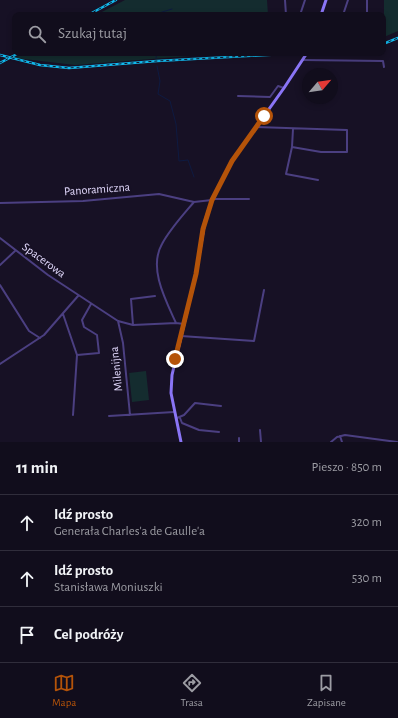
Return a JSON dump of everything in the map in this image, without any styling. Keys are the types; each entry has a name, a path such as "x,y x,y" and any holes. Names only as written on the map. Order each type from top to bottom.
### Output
{"main road":[{"path":"322,12 326,0"},
{"path":"181,442 174,412 171,384 196,274 203,229 212,199 232,161 305,56"}],"street":[{"path":"285,0 286,12"},
{"path":"301,12 305,0"},
{"path":"344,12 348,0"},
{"path":"367,0 367,12"},
{"path":"303,60 383,61 384,67"},
{"path":"238,96 270,97 278,86 284,88"},
{"path":"256,127 348,130 347,152 321,152 292,147"},
{"path":"293,129 292,147 286,174 318,180"},
{"name":"Panoramiczna","path":"0,203 83,201 159,194 194,202 212,199 249,199"},
{"path":"176,323 162,289 157,270 157,256 162,244 194,202"},
{"name":"Spacerowa","path":"0,238 15,251 78,296 118,321 133,325 184,324"},
{"path":"0,265 15,251"},
{"path":"0,285 11,299 29,331 40,338"},
{"path":"181,336 254,341 264,290"},
{"path":"0,364 40,338 78,296"},
{"path":"133,325 131,299 155,296"},
{"path":"77,355 98,353 97,335 84,327 82,320 91,304"},
{"path":"63,314 72,335 77,355 73,415"},
{"name":"Milenijna","path":"118,321 123,343 130,415"},
{"path":"176,418 180,418 195,404 221,406"},
{"path":"109,416 174,412"},
{"path":"180,418 182,422 191,427 219,432"},
{"path":"260,430 261,442"},
{"path":"340,436 342,442"},
{"path":"331,442 340,436 397,442"}],"green space":[{"path":"125,0 267,0 268,12 102,12"},
{"path":"384,0 398,0 398,31 386,36 386,12 384,12"},
{"path":"19,56 190,56 75,65 15,58"},
{"path":"146,371 149,400 132,402 129,373"}],"waterway":[{"path":"162,12 172,9"},
{"path":"157,66 160,81 158,94 170,101 176,124 179,161 188,160 194,177"}],"railway":[{"path":"94,12 116,0"},
{"path":"386,43 398,38"},
{"path":"0,55 40,65 69,68 248,56"},
{"path":"0,63 13,56"}],"route":[{"path":"175,359 196,274 203,229 212,200 232,161 264,116"}]}
